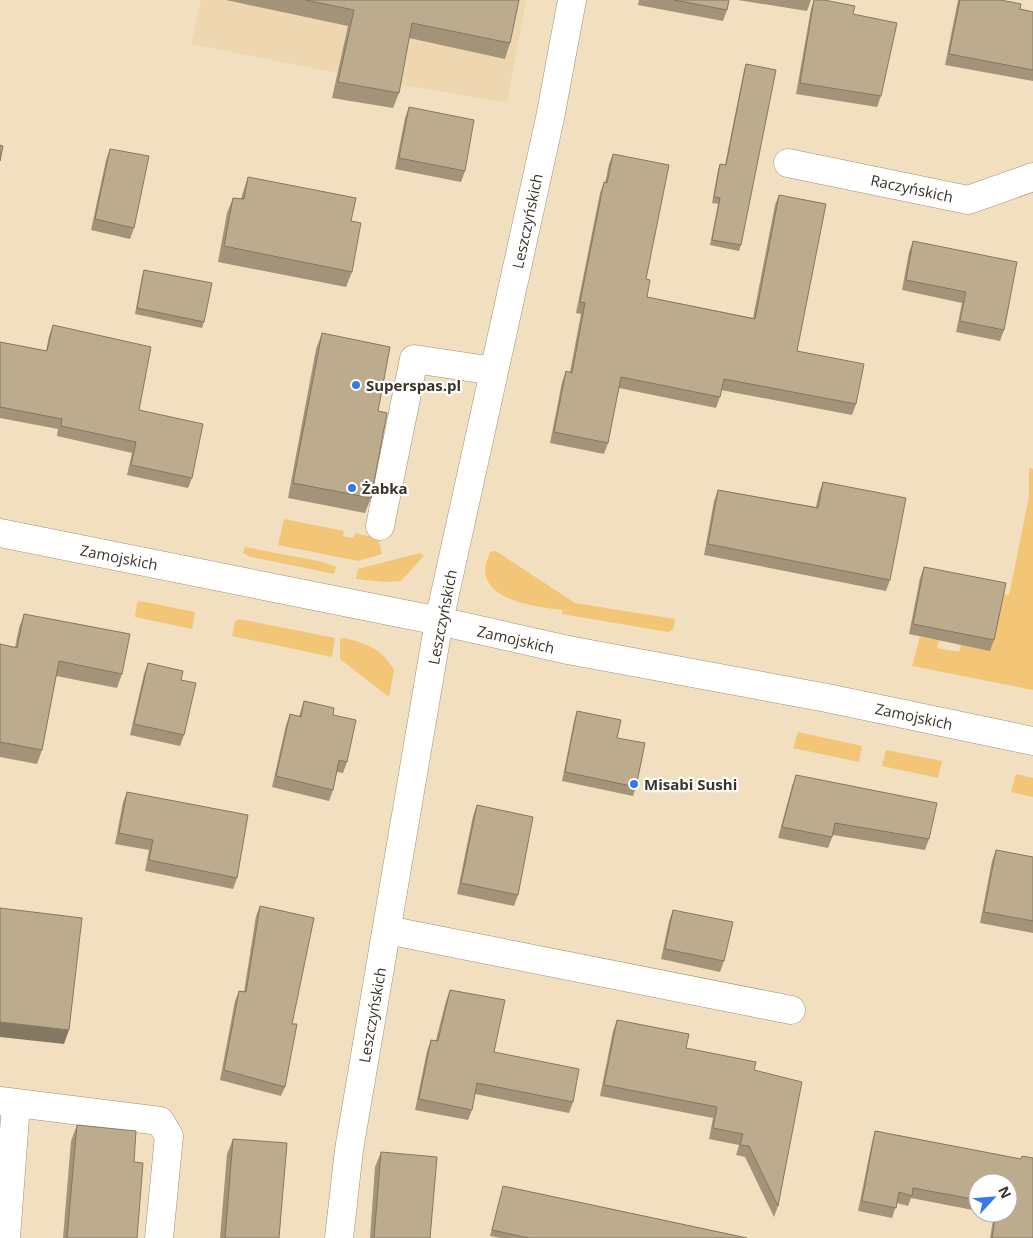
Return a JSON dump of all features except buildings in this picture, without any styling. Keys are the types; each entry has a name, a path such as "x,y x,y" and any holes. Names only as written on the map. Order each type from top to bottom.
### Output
{"street":[{"name":"Leszczyńskich","path":"339,1238 349,1150 439,622 550,118 572,0"},
{"name":"Raczyńskich","path":"788,163 968,200 1033,177"},
{"path":"380,526 414,359 494,371"},
{"name":"Zamojskich","path":"0,534 439,622 568,650 827,698 1033,741"},
{"path":"387,930 791,1010"},
{"path":"6,1238 8,1102 160,1121 169,1136 159,1238"}],"shaded area":[{"path":"201,0 526,0 507,103 368,79 191,44"},
{"path":"1029,468 1033,469 1033,690 912,666 920,637 939,640 937,648 959,652 961,645 1002,594 1009,595 1029,497"},
{"path":"284,519 344,531 343,536 353,538 355,533 378,538 382,554 358,561 278,545"},
{"path":"245,547 323,562 336,567 334,574 251,557 243,553"},
{"path":"496,551 575,603 675,619 673,630 668,632 562,614 562,610 528,605 504,596 495,590 488,581 485,571 490,552"},
{"path":"420,553 424,556 401,581 386,582 356,579 358,569"},
{"path":"140,601 195,612 192,629 135,617 137,603"},
{"path":"239,619 335,638 332,657 232,636 235,621"},
{"path":"344,638 373,648 389,663 394,670 389,697 340,659 340,639"},
{"path":"798,732 862,746 859,762 793,748"},
{"path":"886,750 942,761 938,778 882,766"},
{"path":"1016,774 1033,778 1033,797 1011,792"}],"place":[{"name":"Superspas.pl","path":"356,385"},
{"name":"Żabka","path":"352,488"},
{"name":"Misabi Sushi","path":"634,784"}]}
